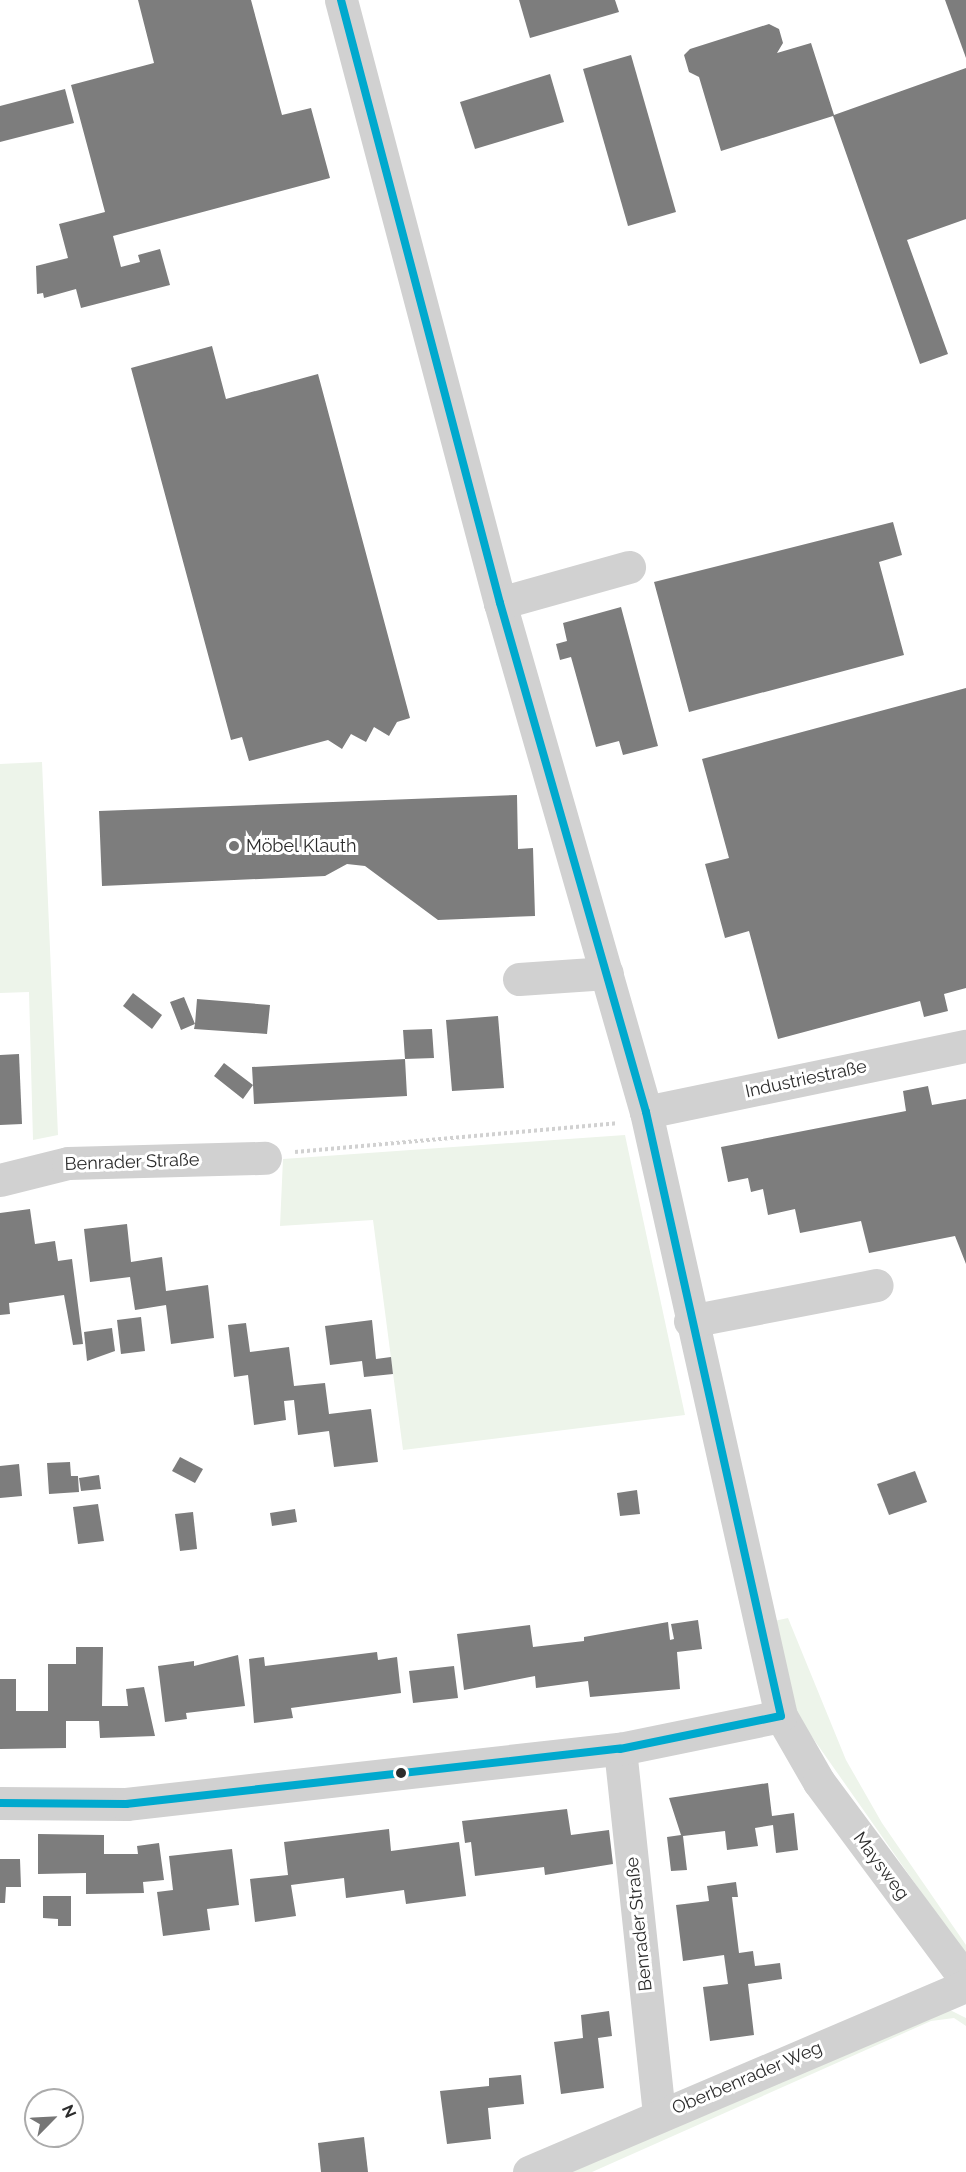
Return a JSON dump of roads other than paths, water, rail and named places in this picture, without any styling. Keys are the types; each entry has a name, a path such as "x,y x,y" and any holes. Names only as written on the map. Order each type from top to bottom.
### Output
{"street":[{"name":"Maysweg","path":"341,0 500,603 646,1112 690,1321 781,1716 819,1782 961,1975"},
{"path":"500,603 629,567"},
{"path":"519,979 607,973"},
{"name":"Industriestraße","path":"646,1112 966,1046"},
{"name":"Benrader Straße","path":"0,1180 68,1162 266,1158"},
{"path":"690,1321 877,1285"},
{"path":"0,1803 126,1804 620,1749 781,1716"},
{"name":"Benrader Straße","path":"620,1749 658,2107"},
{"name":"Oberbenrader Weg","path":"529,2172 658,2107 961,1975"}],"place":[{"name":"Möbel Klauth","path":"234,846"}]}
